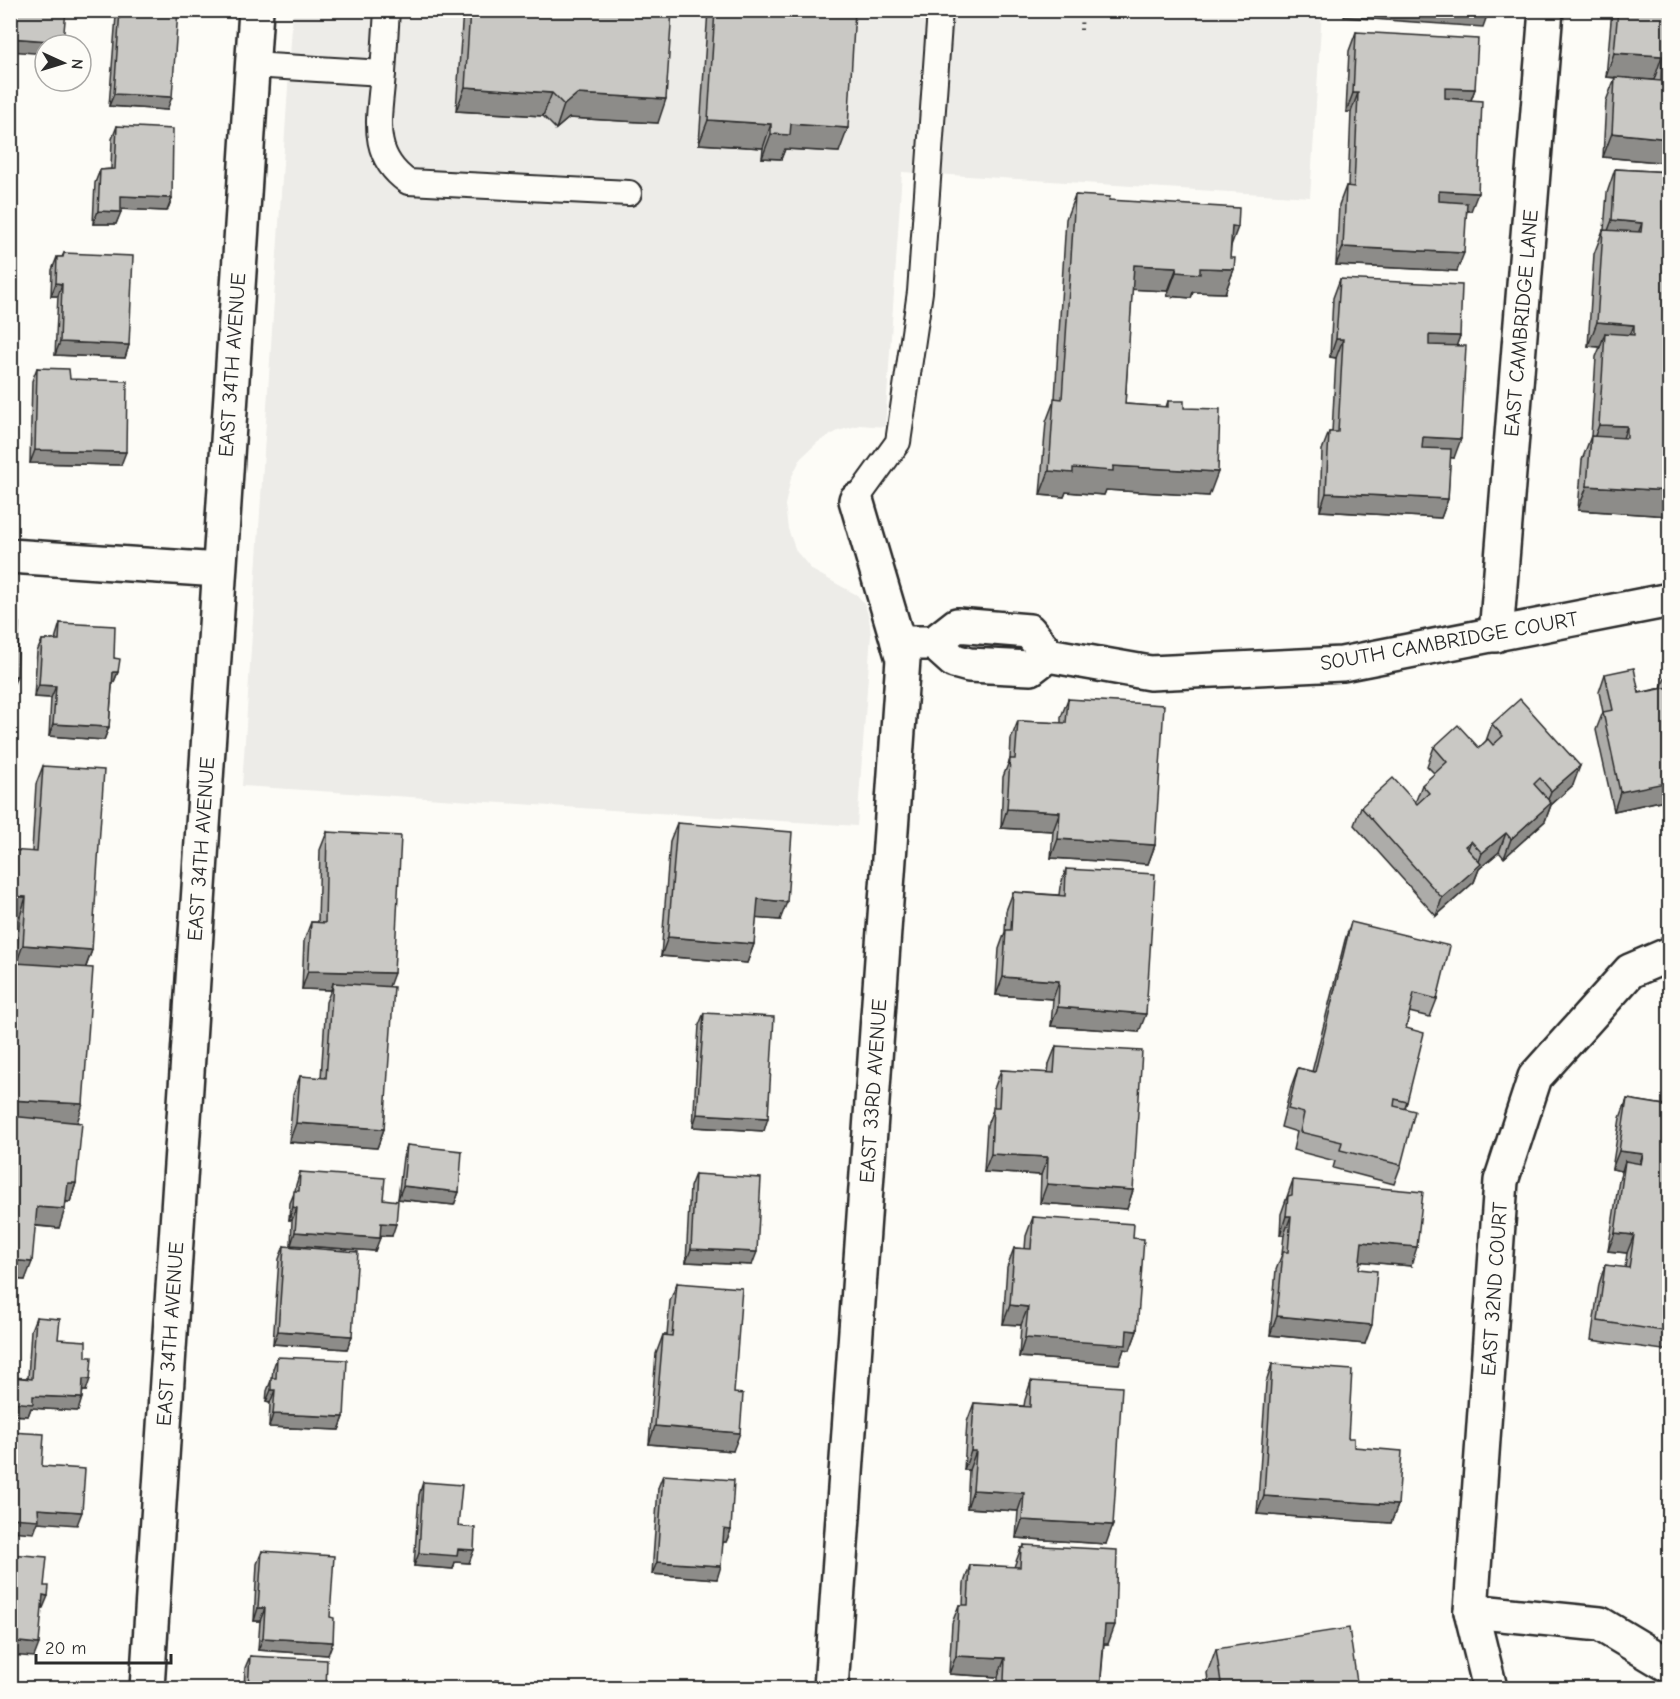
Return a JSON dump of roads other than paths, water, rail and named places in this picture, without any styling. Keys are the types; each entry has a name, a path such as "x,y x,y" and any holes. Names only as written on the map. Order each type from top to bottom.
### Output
{"street":[{"name":"EAST 34TH AVENUE","path":"147,1689 255,10"},
{"name":"EAST CAMBRIDGE LANE","path":"1496,635 1546,10"},
{"name":"EAST 33RD AVENUE","path":"831,1689 903,659 856,500"},
{"path":"10,556 219,570"},
{"name":"SOUTH CAMBRIDGE COURT","path":"898,643 934,643 954,661 969,664 1031,668 1048,655 1150,673 1342,664 1670,600"},
{"name":"EAST 32ND COURT","path":"1490,1689 1471,1611 1501,1181 1535,1077 1630,971 1670,954"},
{"path":"1471,1611 1600,1624 1670,1666"}],"lane":[{"path":"387,10 379,142 394,172 408,182 629,193"},
{"path":"856,500 898,442 920,292 940,10"},
{"path":"252,65 383,73"}]}
